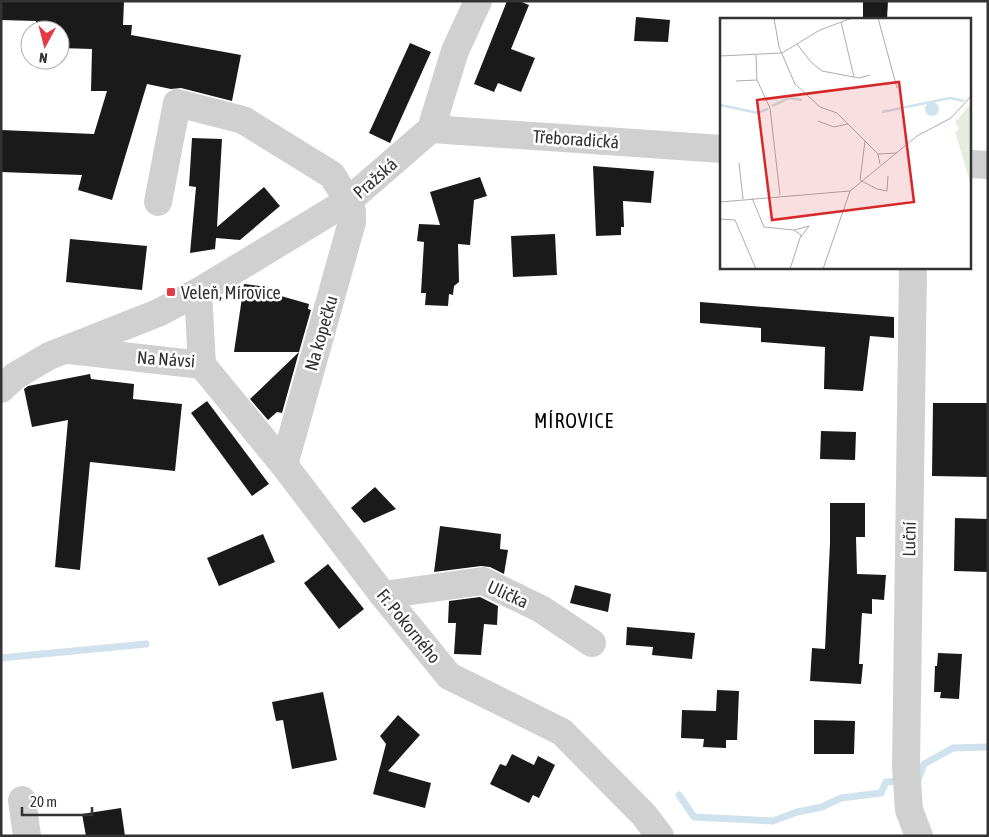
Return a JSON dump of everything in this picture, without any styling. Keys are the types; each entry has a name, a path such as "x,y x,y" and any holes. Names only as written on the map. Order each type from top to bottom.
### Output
{"street":[{"path":"431,129 456,51 478,1"},
{"path":"158,202 176,103 243,120 332,175 348,201"},
{"name":"Třeboradická","path":"431,129 720,149"},
{"name":"Pražská","path":"198,292 348,201 431,129"},
{"path":"972,164 988,165"},
{"name":"Na kopečku","path":"284,465 352,222 352,211 348,201"},
{"name":"Luční","path":"913,269 906,767 909,810 919,836"},
{"name":"Na Návsi","path":"1,390 15,376 29,366 65,350 158,313 198,292 202,365 65,350"},
{"name":"Fr. Pokorného","path":"202,365 284,465 383,595 449,676 562,732 644,815 660,836"},
{"name":"Ulička","path":"383,595 483,581 541,609 592,643"},
{"path":"22,800 26,836"}],"building":[{"path":"1,1 124,1 123,25 132,25 131,35 241,55 232,101 181,88 171,89 147,84 112,200 78,190 82,175 1,172 1,130 94,134 107,91 91,91 92,49 70,48 70,20 1,20"},
{"path":"507,1 519,1 529,5 511,49 535,58 521,92 498,83 494,92 474,84"},
{"path":"863,1 888,1 887,18 863,18"},
{"path":"636,17 670,20 668,42 634,41"},
{"path":"410,43 431,52 390,143 369,133"},
{"path":"192,138 222,139 217,227 264,187 280,206 240,240 216,238 215,249 190,253 196,187 189,186"},
{"path":"593,166 654,171 651,203 623,201 624,227 621,227 621,235 596,236"},
{"path":"480,177 487,196 474,200 470,245 458,244 459,282 454,286 453,295 449,294 448,306 425,305 426,293 421,293 424,242 417,241 419,224 440,225 430,192"},
{"path":"555,234 557,275 513,277 511,236"},
{"path":"70,239 147,246 142,290 66,282"},
{"path":"244,284 268,287 267,292 309,304 308,309 311,310 299,352 234,352"},
{"path":"700,302 894,317 894,338 870,336 863,391 824,389 825,347 761,342 761,328 700,323"},
{"path":"299,352 282,413 277,412 268,420 250,399"},
{"path":"90,374 91,379 134,384 133,399 182,404 175,471 90,462 80,570 55,567 68,420 32,427 24,389 28,386"},
{"path":"207,401 269,484 252,496 191,413"},
{"path":"933,403 988,403 988,477 932,476"},
{"path":"821,431 856,432 855,460 820,459"},
{"path":"375,487 396,509 364,523 351,508"},
{"path":"830,503 865,503 865,537 856,537 857,574 886,575 884,600 872,599 872,614 862,613 859,664 863,664 861,684 810,681 812,648 825,649"},
{"path":"955,518 988,519 988,572 954,571"},
{"path":"440,526 501,534 500,549 508,550 504,574 490,567 481,566 434,572"},
{"path":"263,534 275,562 219,586 207,558"},
{"path":"328,564 364,609 339,629 304,583"},
{"path":"575,585 611,594 608,612 570,603"},
{"path":"480,597 498,606 497,625 484,624 481,655 454,654 456,623 448,623 449,601"},
{"path":"627,627 695,633 692,659 652,655 653,647 626,645"},
{"path":"938,653 962,654 959,699 940,698 941,692 934,692 935,666 937,666"},
{"path":"717,690 739,691 737,740 726,740 726,748 703,747 704,739 681,738 682,710 716,711"},
{"path":"323,692 337,760 292,769 283,720 276,721 272,702"},
{"path":"398,715 420,735 388,771 431,783 425,808 373,794 386,744 380,736"},
{"path":"814,720 855,721 854,754 814,754"},
{"path":"512,754 534,765 538,756 555,765 539,798 533,795 529,803 490,784 500,764 506,766"},
{"path":"121,808 125,836 86,836 82,814"}],"waterway":[{"path":"1,658 146,644"},
{"path":"918,780 924,764 953,748 988,747"},
{"path":"679,795 694,817 773,821 797,812 822,807 841,798 881,793 886,782 903,781"}],"place":[{"name":"Veleň, Mírovice","path":"171,292"}],"district":[{"name":"MÍROVICE","path":"574,420"}]}
